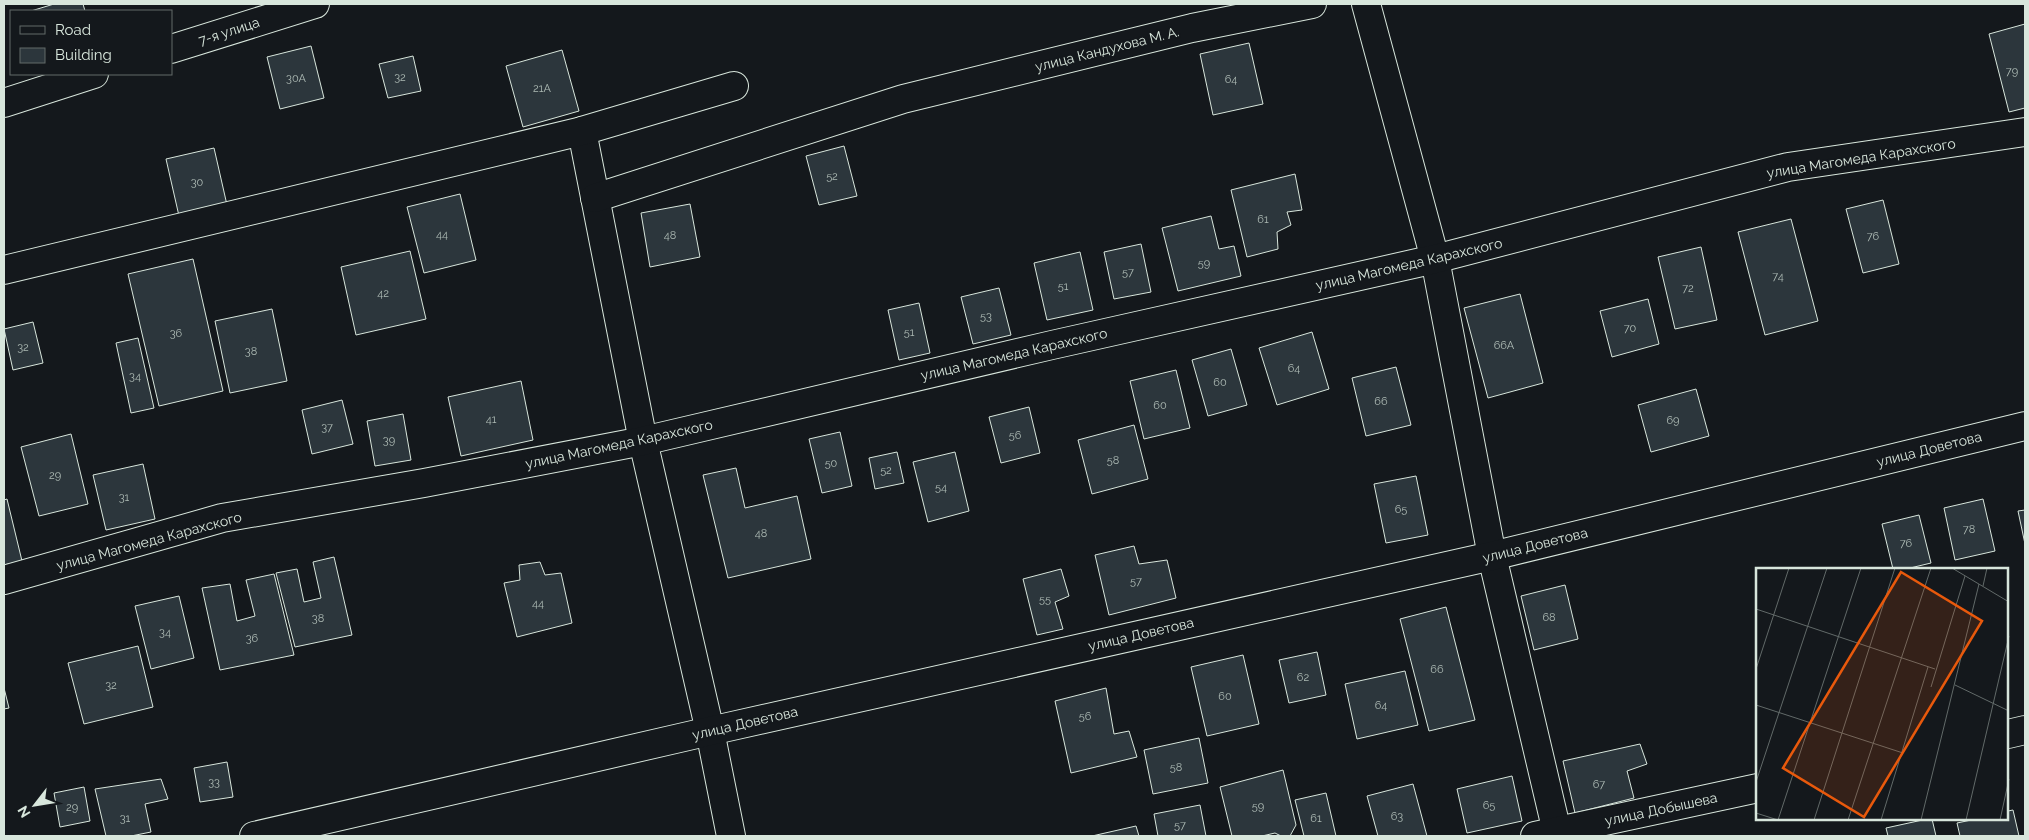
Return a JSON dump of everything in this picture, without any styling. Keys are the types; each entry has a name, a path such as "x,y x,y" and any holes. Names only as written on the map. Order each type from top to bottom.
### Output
{"street":[{"name":"7-я улица","path":"172,49 315,4"},
{"name":"улица Кандухова М. А.","path":"595,198 903,99 1192,28 1312,4"},
{"path":"1366,4 1435,259 1492,556 1550,835"},
{"path":"4,103 91,75"},
{"path":"4,270 582,131 734,86"},
{"path":"582,131 643,441 710,731 731,836"},
{"name":"улица Магомеда Карахского","path":"4,580 222,518 424,483 643,441 1052,345 1435,259 1788,168 2025,132"},
{"name":"улица Доветова","path":"254,836 710,731 1492,556 2025,426"},
{"path":"2009,734 2025,730"},
{"name":"улица Добышева","path":"1550,835 1756,788"}],"building":[{"path":"54,4 83,4 85,10 34,10"},
{"path":"2025,24 2025,108 2009,112 1989,34"},
{"path":"1249,43 1263,104 1213,115 1200,54"},
{"path":"311,46 324,98 280,109 267,57"},
{"path":"562,50 579,111 523,127 506,66"},
{"path":"413,56 421,91 388,98 379,64"},
{"path":"844,146 857,196 819,205 806,156"},
{"path":"214,148 227,205 179,216 166,159"},
{"path":"1295,174 1302,210 1287,212 1291,225 1277,232 1278,249 1247,257 1231,190"},
{"path":"460,194 476,260 424,273 407,207"},
{"path":"1883,200 1899,264 1863,273 1846,209"},
{"path":"690,204 700,257 650,267 641,213"},
{"path":"1211,216 1219,249 1234,246 1241,276 1178,291 1162,228"},
{"path":"1791,219 1818,321 1765,335 1738,232"},
{"path":"1141,244 1151,292 1114,299 1104,252"},
{"path":"1701,247 1717,320 1675,329 1658,257"},
{"path":"410,251 426,319 356,335 341,267"},
{"path":"1080,252 1093,310 1047,320 1034,263"},
{"path":"193,259 223,391 159,406 128,274"},
{"path":"999,288 1011,335 973,344 961,297"},
{"path":"1520,294 1543,383 1488,398 1464,308"},
{"path":"1648,299 1659,344 1612,357 1600,311"},
{"path":"919,303 930,353 899,360 888,310"},
{"path":"272,309 287,381 230,393 215,321"},
{"path":"33,322 43,363 13,370 4,329"},
{"path":"1312,332 1329,389 1277,405 1259,348"},
{"path":"138,338 154,408 131,413 116,343"},
{"path":"1231,349 1247,405 1208,416 1192,360"},
{"path":"1396,367 1411,425 1366,436 1352,378"},
{"path":"1176,370 1190,428 1144,439 1130,381"},
{"path":"521,381 533,440 461,456 448,397"},
{"path":"1696,389 1709,436 1651,452 1638,405"},
{"path":"342,400 353,444 312,454 302,410"},
{"path":"1029,407 1040,453 1001,463 989,417"},
{"path":"403,414 411,460 375,466 367,421"},
{"path":"1134,425 1148,479 1092,494 1078,440"},
{"path":"840,432 852,486 822,493 809,439"},
{"path":"71,434 88,504 39,516 21,447"},
{"path":"897,452 904,483 875,489 869,458"},
{"path":"955,452 969,511 928,522 913,462"},
{"path":"143,464 155,519 106,530 93,475"},
{"path":"736,468 745,508 797,496 811,559 728,578 703,475"},
{"path":"1416,476 1428,535 1386,543 1374,484"},
{"path":"7,499 22,561 4,565 4,500"},
{"path":"1983,499 1995,551 1955,560 1944,508"},
{"path":"2025,510 2025,544 2018,511"},
{"path":"1919,515 1931,563 1910,568 1893,568 1882,524"},
{"path":"1134,546 1139,564 1167,560 1176,598 1109,615 1095,555"},
{"path":"334,557 352,635 295,647 276,573 297,569 304,602 321,598 313,562"},
{"path":"540,562 545,575 561,573 572,623 517,637 504,583 520,580 519,565"},
{"path":"1061,569 1069,596 1055,602 1063,629 1037,635 1023,579"},
{"path":"274,574 294,655 220,670 202,588 230,584 237,621 255,616 246,580"},
{"path":"1565,585 1578,639 1534,650 1521,596"},
{"path":"179,596 194,658 151,669 135,606"},
{"path":"1446,607 1475,720 1429,731 1400,619"},
{"path":"138,646 153,707 84,724 68,663"},
{"path":"1317,652 1326,695 1289,703 1279,660"},
{"path":"1243,655 1259,724 1207,736 1191,667"},
{"path":"1405,671 1418,725 1357,739 1345,684"},
{"path":"4,688 9,708 4,709"},
{"path":"1106,688 1114,734 1129,731 1137,757 1071,773 1055,701"},
{"path":"1199,738 1208,783 1153,794 1144,750"},
{"path":"1640,744 1647,764 1627,771 1634,798 1575,813 1563,761"},
{"path":"227,762 233,797 200,802 194,768"},
{"path":"1283,770 1296,825 1290,836 1281,836 1275,833 1262,836 1232,836 1220,787"},
{"path":"1512,776 1522,821 1467,833 1457,789"},
{"path":"161,779 168,799 145,804 151,832 131,836 106,836 95,789"},
{"path":"1413,784 1427,836 1378,836 1367,796"},
{"path":"84,787 90,821 60,827 54,793"},
{"path":"1326,793 1336,836 1304,836 1295,800"},
{"path":"1200,805 1206,836 1158,836 1154,814"},
{"path":"2013,810 2019,836 1960,836 1957,823 1971,820 2009,820 2009,811"},
{"path":"1922,820 1932,820 1936,836 1888,836 1886,828"},
{"path":"1136,826 1139,836 1092,836"}]}
